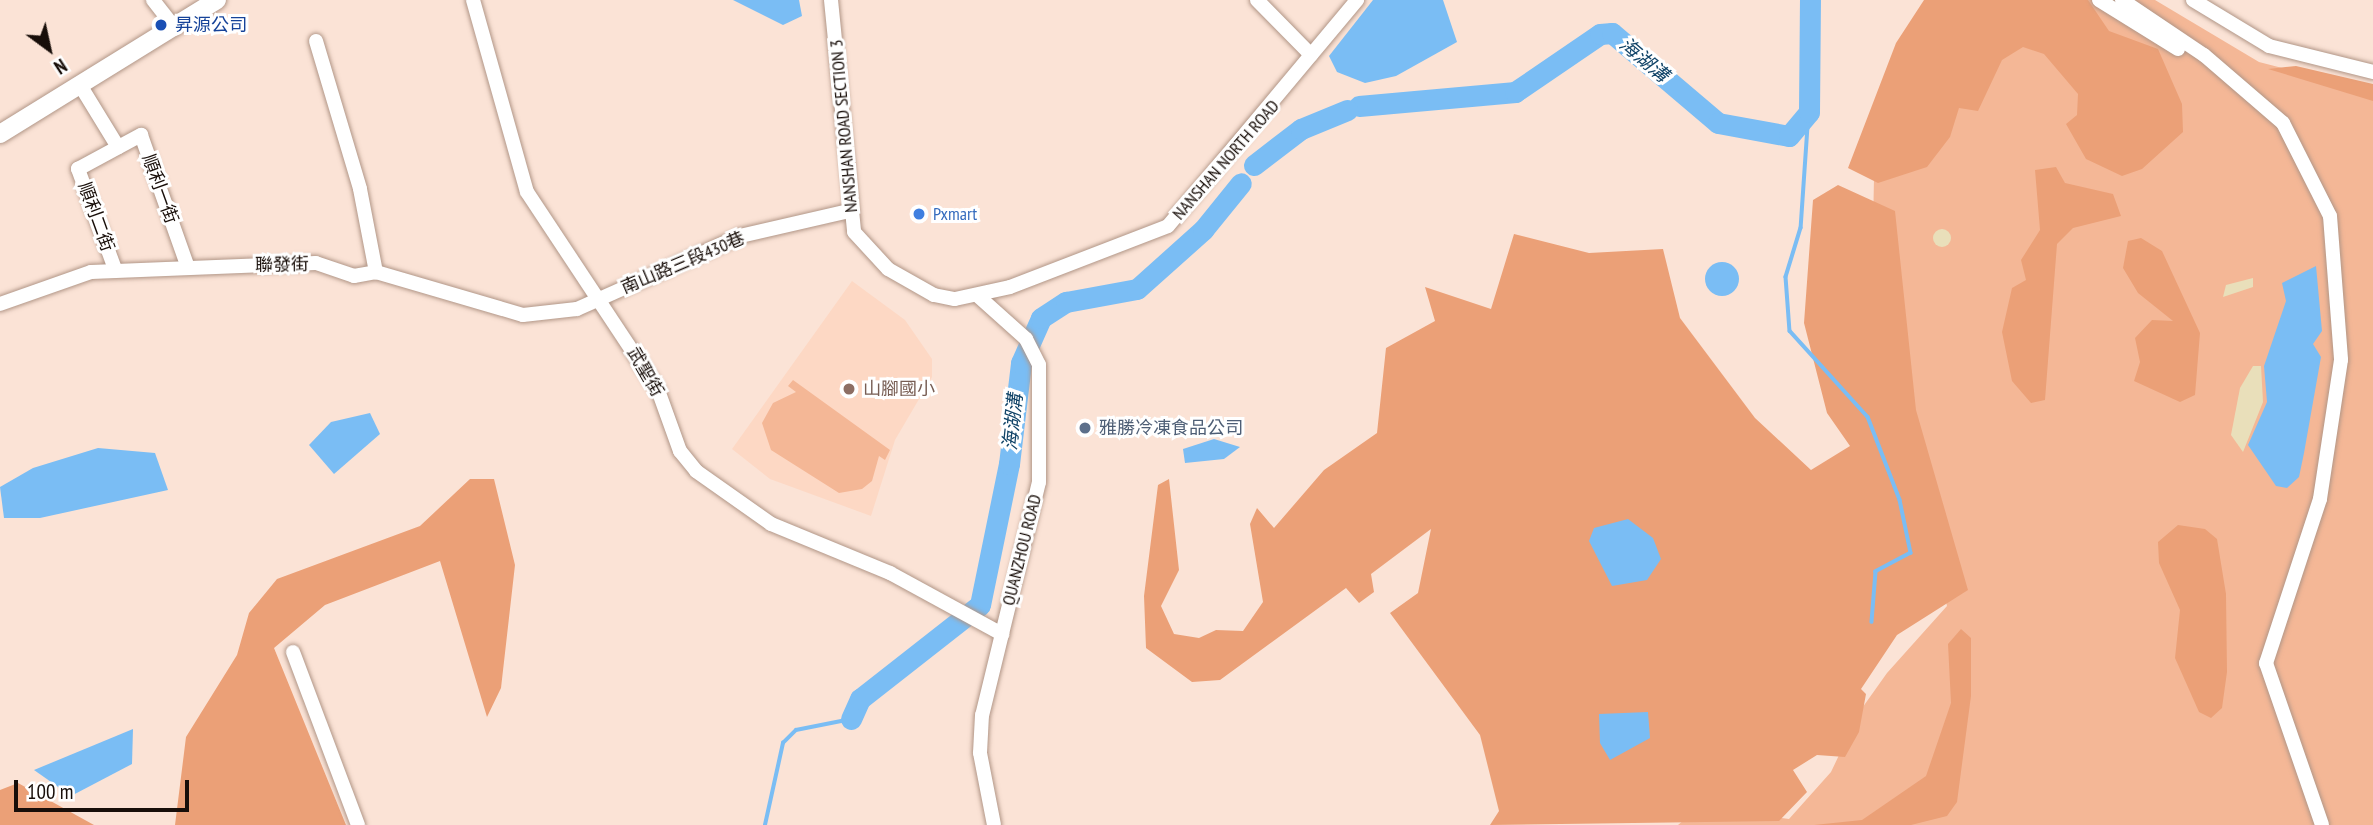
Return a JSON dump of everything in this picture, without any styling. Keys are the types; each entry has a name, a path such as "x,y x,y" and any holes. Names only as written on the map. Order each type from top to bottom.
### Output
{"main road":[{"path":"0,134 217,0"}],"street":[{"path":"153,0 173,27"},
{"name":"武聖街","path":"473,0 527,192 600,298 658,390 680,451 696,471 771,524 890,573 1002,634"},
{"name":"NANSHAN ROAD SECTION 3","path":"831,0 849,211 854,232 888,269 934,295 977,295"},
{"path":"1257,0 1311,55"},
{"name":"NANSHAN NORTH ROAD","path":"977,295 1103,255 1168,226 1357,0"},
{"path":"2099,0 2226,73"},
{"path":"2122,0 2226,73 2283,123 2311,168 2330,216 2339,271 2341,360 2320,499 2266,663 2322,825"},
{"path":"2193,0 2269,46 2373,72"},
{"path":"316,41 360,189 376,272"},
{"path":"80,85 118,147"},
{"name":"順利一街","path":"118,147 141,135 188,268"},
{"name":"順利二街","path":"115,269 78,169 118,147"},
{"name":"南山路三段430巷","path":"600,298 740,236 849,211"},
{"name":"聯發街","path":"0,304 31,289 115,269 316,263 354,276 376,272 523,315 577,309 600,298"},
{"name":"QUANZHOU ROAD","path":"977,295 1029,343 1039,365 1040,473 979,740 994,825"},
{"path":"293,652 358,825"}],"shaded area":[{"path":"1924,0 2088,0 2109,31 2158,49 2182,104 2183,132 2142,169 2122,176 2086,159 2066,124 2077,115 2078,94 2044,54 2023,47 2002,60 1978,111 1959,108 1950,137 1927,167 1878,183 1848,168 1896,43"},
{"path":"2020,0 2155,0 2259,62 2373,91 2373,825 1678,825 1699,807 1789,819 1831,772 1860,711 1887,673 1947,606 1872,275 1874,178"},
{"path":"2296,66 2373,84 2373,101 2268,69"},
{"path":"2056,167 2065,183 2113,194 2121,216 2073,228 2057,244 2045,400 2031,403 2012,381 2002,332 2012,288 2026,280 2021,260 2040,230 2035,170"},
{"path":"1838,185 1895,211 1916,410 1968,590 1897,635 1861,689 1866,694 1859,732 1845,757 1817,755 1793,770 1807,792 1779,821 1490,825 1499,811 1480,735 1390,613 1418,593 1431,529 1371,574 1374,592 1359,603 1346,588 1220,680 1192,682 1146,648 1144,596 1158,485 1169,479 1179,570 1161,606 1174,634 1199,638 1216,630 1243,631 1263,602 1250,524 1257,508 1274,528 1324,470 1377,433 1386,348 1435,321 1425,287 1491,309 1514,234 1589,253 1663,249 1680,318 1755,418 1811,470 1850,446 1827,413 1804,323 1813,200"},
{"path":"2141,238 2162,251 2200,333 2195,395 2180,402 2134,381 2140,362 2135,338 2152,320 2173,321 2138,293 2123,268 2128,241"},
{"name":"山腳國小","path":"852,281 905,320 932,359 932,377 895,440 871,516 770,479 732,449"},
{"path":"793,380 890,450 885,460 879,456 872,481 862,489 839,493 771,450 762,423 773,403 796,392 788,386"},
{"path":"470,479 494,479 515,565 501,688 487,717 440,561 325,605 274,648 346,825 175,825 186,737 237,655 249,613 277,579 420,526"},
{"path":"2178,525 2205,529 2217,539 2226,594 2227,672 2222,708 2211,718 2199,712 2175,658 2180,610 2159,563 2158,542"},
{"path":"1961,629 1971,638 1971,696 1957,802 1947,816 1911,825 1814,825 1862,820 1926,776 1951,703 1948,644"},
{"path":"18,783 94,825 0,825 0,790"}],"sand":[{"path":"1938,229 1946,229 1951,238 1949,245 1938,247 1933,242 1933,234"},
{"path":"2253,278 2253,287 2223,297 2226,285"},
{"path":"2253,366 2261,366 2263,402 2243,452 2231,435 2240,388"}],"water":[{"path":"733,0 799,0 802,16 783,25"},
{"path":"1373,0 1443,0 1457,42 1396,76 1365,83 1337,72 1329,56"},
{"path":"1722,262 1734,267 1739,279 1734,291 1722,296 1710,291 1705,279 1710,267"},
{"path":"2316,266 2322,331 2313,344 2321,357 2299,477 2287,488 2276,486 2248,445 2267,402 2264,366 2286,301 2282,283"},
{"path":"370,413 380,434 334,474 309,445 331,422"},
{"path":"1214,439 1240,447 1224,459 1185,463 1183,449"},
{"path":"98,448 155,453 168,490 40,518 4,518 0,487 33,468"},
{"path":"1628,519 1653,538 1661,559 1647,580 1612,586 1589,541 1594,528"},
{"path":"1648,712 1650,738 1610,760 1600,743 1599,714"},
{"path":"133,729 132,764 71,796 34,770"}],"waterway":[{"name":"海湖溝","path":"1359,106 1515,92 1600,34 1612,33 1718,123 1789,136 1809,112 1810,0"},
{"name":"海湖溝","path":"1254,165 1301,129 1347,110"},
{"path":"1809,112 1801,228 1786,277 1790,331 1868,417 1900,500 1911,553 1876,572 1872,622"},
{"name":"海湖溝","path":"851,719 860,699 980,605 1009,464 1021,363 1041,318 1066,302 1137,289 1203,230 1241,183"},
{"path":"765,825 783,743 796,730 851,719"}],"place":[{"name":"昇源公司","path":"161,25"},
{"name":"Pxmart","path":"919,214"},
{"name":"山腳國小","path":"849,389"},
{"name":"雅勝冷凍食品公司","path":"1085,428"}]}
